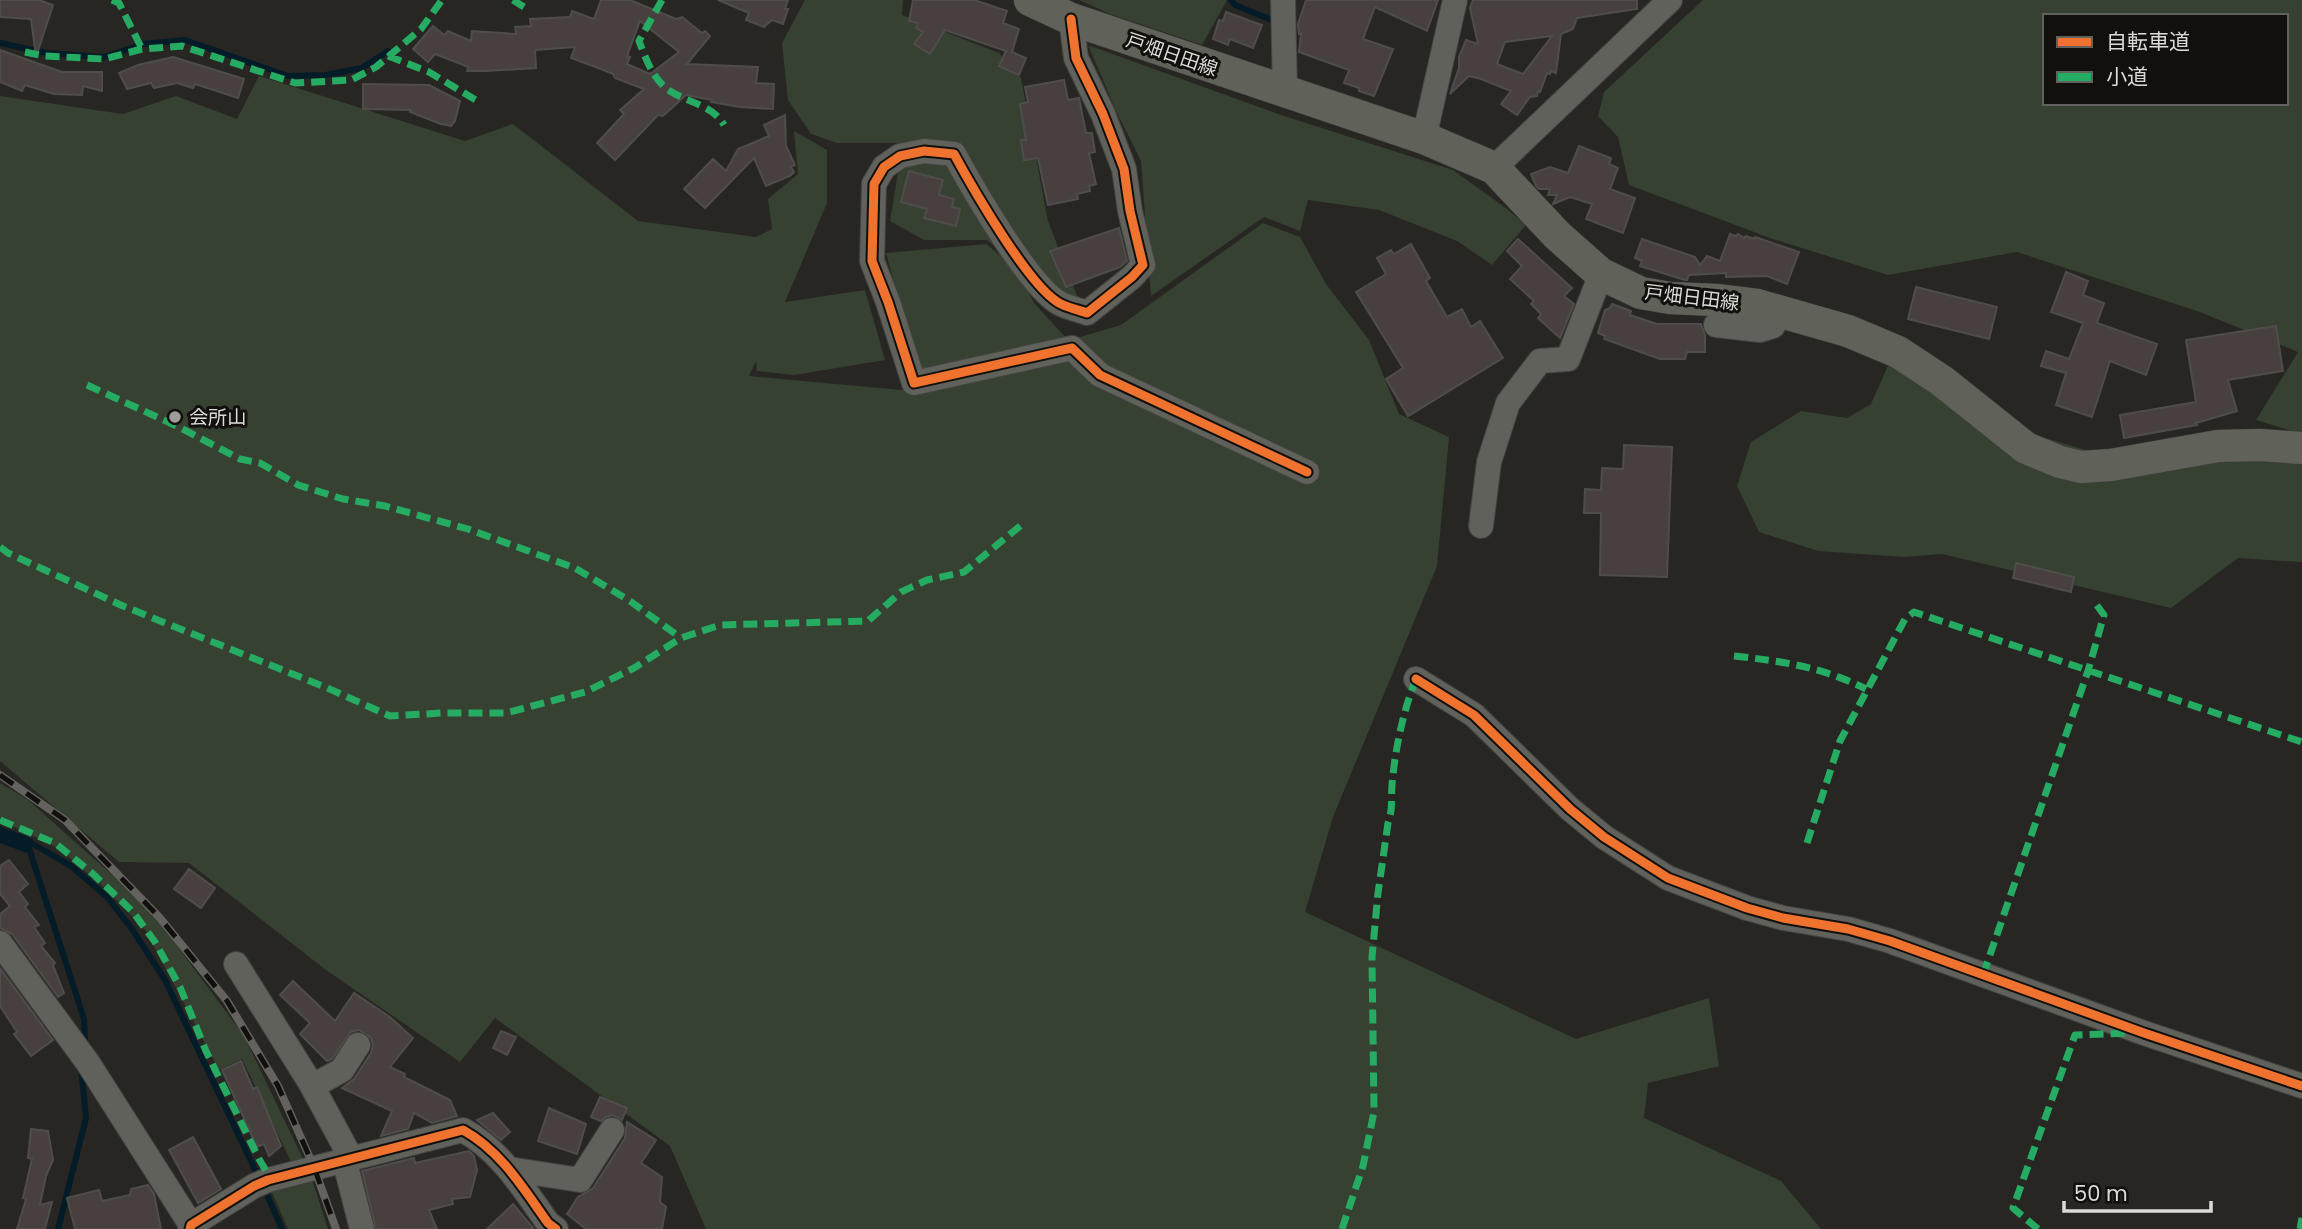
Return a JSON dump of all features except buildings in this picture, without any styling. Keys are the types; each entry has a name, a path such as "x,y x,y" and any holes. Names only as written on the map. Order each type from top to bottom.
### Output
{"main road":[{"name":"戸畑日田線","path":"1030,0 1071,19 1424,138 1494,168 1557,234 1601,274 1641,293 1670,299 1716,300 1757,305 1848,331 1898,352 1942,381 2026,447 2060,462 2081,467 2111,465 2218,446 2302,448"}],"street":[{"path":"1283,0 1285,93"},
{"path":"1424,138 1455,0"},
{"path":"1494,168 1670,0"},
{"path":"1071,19 1076,58 1103,114 1124,169 1130,211 1143,265 1087,313 1060,304 1042,288 1015,251 978,198 954,154 925,151 900,156 884,167 874,184 872,261 914,383 1072,348 1100,375 1307,472"},
{"path":"1481,526 1489,462 1508,403 1540,361 1568,359 1601,274"},
{"path":"1716,325 1760,331 1773,326 1779,311"},
{"path":"1416,679 1474,715 1570,809 1604,836 1668,878 1747,908 1783,918 1848,929 1889,941 2144,1033 2302,1086"},
{"path":"0,943 82,1056 191,1227 261,1183 463,1130 481,1140 509,1169 548,1223 556,1229"},
{"path":"236,964 313,1086 348,1159 362,1229"},
{"path":"313,1086 342,1070 358,1045"},
{"path":"509,1169 580,1180 612,1130"}],"green space":[{"path":"805,0 903,0 902,15 999,53 1021,78 1048,221 1081,306 1068,318 1039,303 1017,265 987,240 924,240 890,221 899,167 953,147 837,143 811,134 788,100 782,43"},
{"path":"1079,0 1227,0 1202,45 1110,14"},
{"path":"1703,0 2302,0 2302,434 2256,420 2298,352 2200,312 2017,252 1888,275 1770,238 1629,185 1618,137 1598,116 1604,92"},
{"path":"1088,45 1281,115 1453,170 1526,225 1492,265 1457,241 1379,210 1308,200 1300,231 1264,217 1151,296 1141,161"},
{"path":"259,76 465,141 513,124 638,221 756,237 772,229 768,199 798,174 794,131 827,150 827,203 785,302 865,290 885,360 794,375 757,371 756,361 749,376 901,390 1121,325 1263,223 1300,237 1326,284 1369,340 1399,414 1449,437 1437,566 1333,817 1305,912 1576,1039 1709,998 1719,1066 1648,1083 1644,1118 1781,1181 1821,1229 706,1229 670,1146 495,1018 460,1062 326,970 189,863 119,862 0,761 0,96 123,114 176,96 237,119"},
{"path":"986,244 1017,269 1034,303 1066,338 919,373 886,253"},
{"path":"1891,359 1958,379 2038,436 2093,452 2302,444 2302,562 2238,558 2171,608 1942,554 1904,557 1818,551 1759,532 1737,486 1751,442 1801,411 1847,418 1871,404"},
{"path":"0,783 27,799 119,881 164,928 244,1036 305,1163 294,1168 242,1059 219,1070 146,931 106,889 58,848 0,820"},
{"path":"310,1173 328,1229 288,1229 270,1188"}],"water":[{"path":"0,826 33,839 27,853 0,843"}],"waterway":[{"path":"1231,0 1235,5 1277,22"},
{"path":"0,43 47,53 104,57 143,44 185,40 288,76 326,75 362,68 388,51"},
{"path":"26,840 71,866 107,897 132,929 165,980 259,1178"},
{"path":"27,842 84,1019 85,1046"},
{"path":"58,1229 86,1118 81,1067"},
{"path":"264,1188 282,1229"}],"railway":[{"path":"0,775 65,820 160,918 227,1001 278,1086 314,1167 336,1229"}],"marked path":[{"path":"112,0 119,3 142,49"},
{"path":"25,52 44,56 104,59 142,49 182,46 295,83 351,80 376,67 421,29 442,0"},
{"path":"513,0 524,7"},
{"path":"662,0 639,41 651,69 670,91 708,109 724,125"},
{"path":"388,56 429,72 481,103"},
{"path":"87,385 179,427 240,459 260,463 298,485 343,499 385,506 468,529 575,568 630,601 681,638"},
{"path":"0,547 123,606 390,716 506,713 585,692 634,668 681,638 720,625 868,621 901,592 927,580 964,572 1025,522"},
{"path":"1983,975 2088,671 2104,615 2093,600"},
{"path":"1807,843 1840,741 1905,619 1914,612 2302,742"},
{"path":"1734,656 1802,666 1834,675 1866,689"},
{"path":"1342,1229 1363,1166 1374,1112 1372,957 1378,893 1391,809 1397,745 1416,679"},
{"path":"0,820 55,843 133,912 155,942 180,987 206,1051 271,1179"},
{"path":"2038,1229 2013,1208 2075,1035 2130,1033"},
{"path":"2300,1229 2302,1218"}],"cycle path":[{"path":"1071,19 1076,58 1103,114 1124,169 1130,211 1143,265 1087,313 1061,304 1048,295 1018,259 954,154 924,151 900,156 884,167 874,184 872,261 914,383 1072,348 1100,375 1307,472"},
{"path":"1416,679 1474,715 1570,809 1604,837 1668,878 1747,908 1783,918 1848,929 1890,941 2144,1033 2302,1086"},
{"path":"190,1229 191,1225 268,1180 463,1130 500,1159 548,1223 556,1229"}],"place":[{"name":"会所山","path":"175,417"}]}
